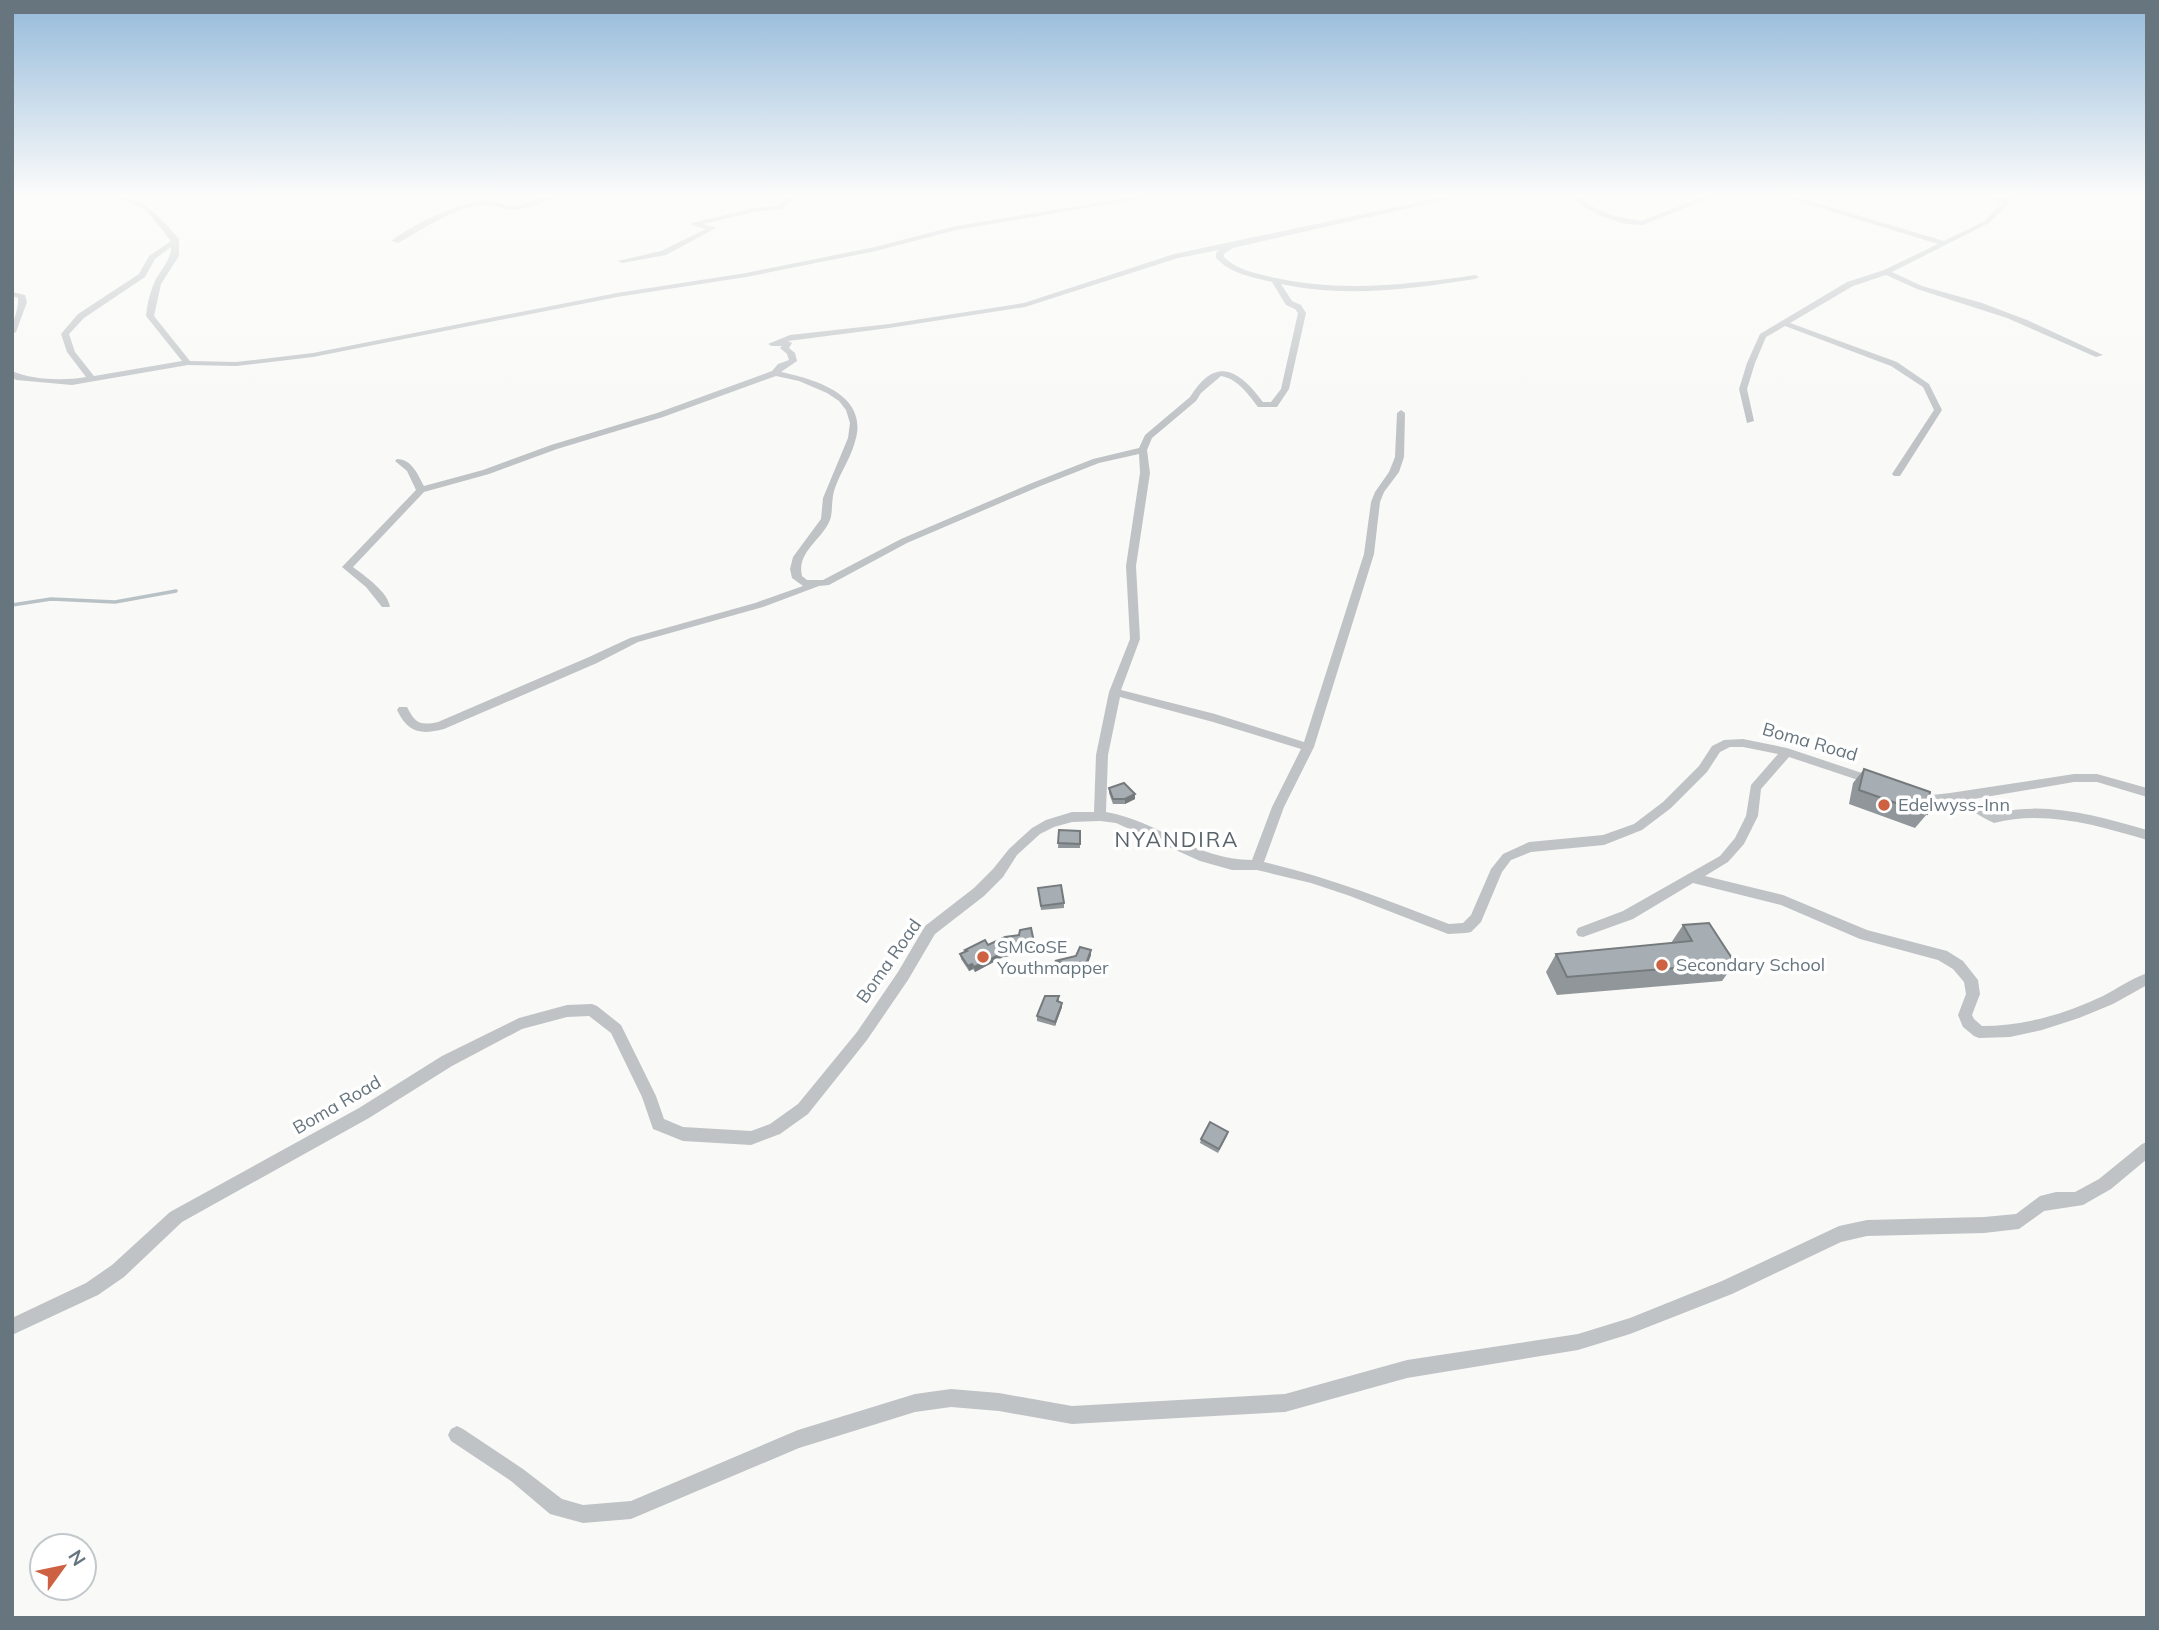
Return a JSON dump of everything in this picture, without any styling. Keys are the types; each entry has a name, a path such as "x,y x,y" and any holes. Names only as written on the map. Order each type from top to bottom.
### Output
{"street":[{"path":"92,379 71,352 65,334 81,316 143,273"},
{"path":"162,273 151,296 150,316 188,363"},
{"path":"12,373 19,378 65,382 188,363 236,364 313,355 606,297 756,273"},
{"path":"386,605 370,585 347,567 421,490 660,415 775,373 781,366 793,361 791,353 784,348 788,343 772,344 790,337 889,326 1025,305 1124,273"},
{"path":"1249,273 1276,282 1322,289 1432,284 1475,277"},
{"path":"1750,421 1743,389 1763,336 1850,284 1884,273"},
{"path":"1889,273 1908,284 1983,306 2058,335 2099,355"},
{"path":"1100,816 1102,755 1115,692 1135,639 1131,566 1145,473 1143,450 1148,437 1219,373 1227,373 1248,388 1261,405 1274,405 1285,389 1302,313 1301,309 1289,303 1276,282"},
{"path":"12,294 22,297 23,302 12,332"},
{"path":"1783,323 1894,364 1926,386 1938,410 1897,474"},
{"path":"775,373 822,385 838,395 852,417 854,435 832,482 825,508 826,519 798,557 795,569 797,578 815,585"},
{"path":"1257,865 1278,807 1308,747 1373,540 1371,519 1379,494 1395,471 1403,449 1401,413"},
{"path":"403,710 408,721 424,729 440,726 634,640 759,604 839,577 904,541 1035,485 1096,461 1143,450"},
{"path":"400,461 411,470 421,490"},
{"path":"1115,692 1214,718 1308,747"},
{"name":"Boma Road","path":"12,1327 92,1289 118,1271 176,1217 364,1113 447,1061 519,1024 567,1011 592,1010 616,1029 649,1096 658,1124 682,1134 718,1137 751,1138 775,1129 803,1109 862,1035 903,976 930,930 979,891 1035,831 1050,823 1072,817 1100,816 1118,819 1200,856 1232,865 1257,865 1354,892 1448,929 1466,929 1476,918 1497,869 1518,850 1604,840 1638,827 1667,805 1703,769 1716,748 1728,743 1743,743 1787,752 1932,800 2074,779 2097,779 2147,793"},
{"path":"1583,932 1628,915 1724,859 1740,841 1752,816 1755,789 1787,752"},
{"path":"1950,798 1979,808 1994,818 2006,814 2038,813 2147,835"},
{"path":"1692,878 1783,900 1865,935 1942,955 1958,965 1971,980 1973,994 1965,1016 1968,1023 1979,1032 2026,1027 2069,1016 2105,1002 2147,979"},
{"path":"457,1435 517,1475 557,1507 583,1514 631,1510 797,1439 915,1403 951,1398 1072,1415 1285,1402 1407,1370 1578,1342 1630,1326 1726,1288 1839,1234 1867,1228 1984,1224 2019,1220 2040,1204 2056,1200 2077,1200 2105,1184 2147,1149"}],"building":[{"path":"1864,769 1930,792 1927,814 1859,790"},
{"path":"1124,783 1135,794 1125,799 1113,799 1109,788"},
{"path":"1059,830 1080,831 1080,844 1058,843"},
{"name":"SMCoSE Youthmapper","path":"1061,885 1064,903 1041,906 1038,888"},
{"path":"1709,923 1735,963 1567,977 1556,954 1692,941 1683,925"},
{"path":"1031,928 1035,947 1003,953 974,967 972,964 968,966 960,954 985,940 988,945 1005,937 1019,935 1020,930"},
{"path":"1080,947 1091,950 1084,969 1055,961 1076,956"},
{"name":"SMCoSE Youthmapper","path":"1045,996 1059,996 1057,1001 1062,1003 1055,1022 1037,1016"},
{"path":"1210,1122 1228,1132 1219,1149 1201,1139"}],"waterway":[{"path":"12,605 51,599 115,602 176,591"}],"place":[{"name":"Edelwyss-Inn","path":"1884,805"},
{"name":"SMCoSE Youthmapper","path":"983,957"},
{"name":"Secondary School","path":"1662,965"}],"district":[{"name":"NYANDIRA","path":"1177,840"}]}
